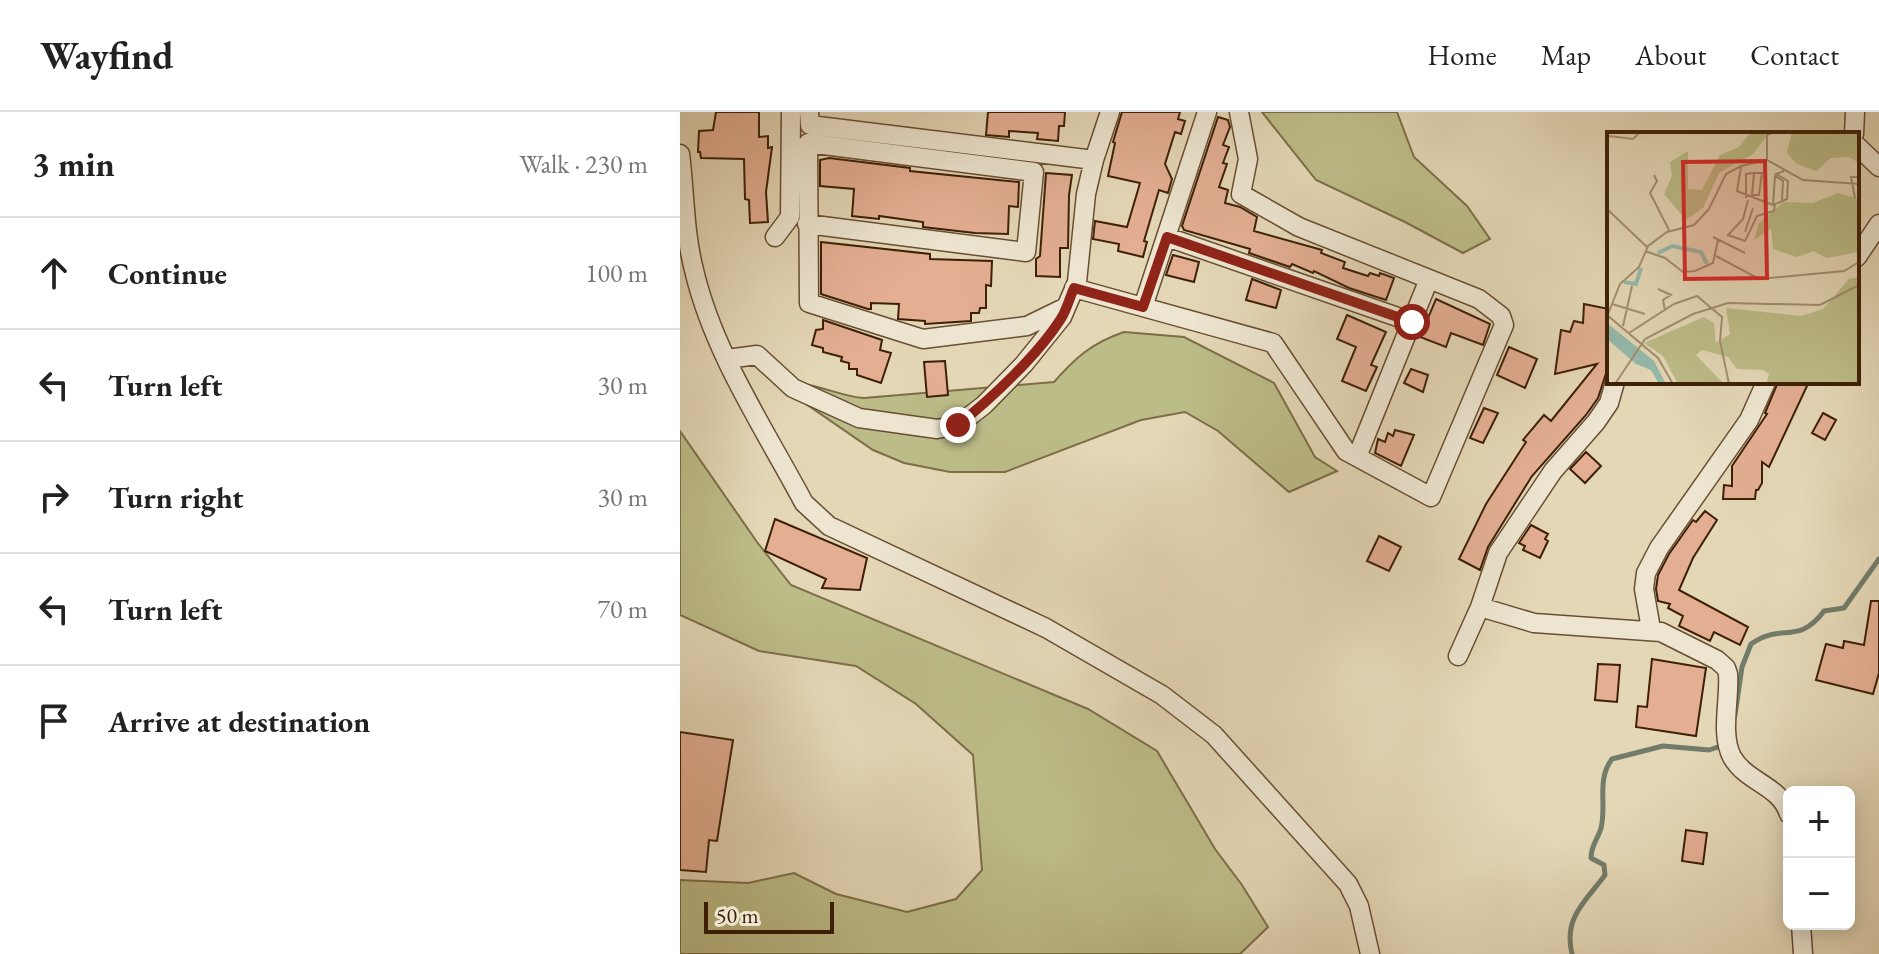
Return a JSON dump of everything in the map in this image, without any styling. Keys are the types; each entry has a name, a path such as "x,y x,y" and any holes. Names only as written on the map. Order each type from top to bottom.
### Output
{"street":[{"path":"775,237 790,217 791,112"},
{"path":"809,112 810,125 1094,160"},
{"path":"727,359 757,355 793,388 859,418 937,429 958,425 984,405 1024,364 1062,317 1074,288 1094,160 1110,112"},
{"path":"1143,307 1207,112"},
{"path":"1074,288 1273,343 1346,451 1431,497 1504,325 1501,316 1479,299 1299,227 1241,194 1248,159 1239,112"},
{"path":"1854,132 1855,112"},
{"path":"807,224 1026,252 1034,172 808,143 807,224 809,303 923,339 1027,326 1066,307"},
{"path":"1859,148 1879,167"},
{"path":"680,154 683,208 694,271 727,359 804,503 829,526 1046,628 1162,695 1214,735 1348,884 1359,906 1370,954"},
{"path":"1859,254 1879,224"},
{"path":"1167,237 1412,322"},
{"path":"1357,457 1429,279"},
{"path":"1458,656 1480,607 1498,553 1553,471 1596,422 1609,403 1614,384"},
{"path":"1651,629 1644,589 1646,573 1659,548 1749,420 1765,384"},
{"path":"1480,607 1534,623 1651,629 1707,654 1726,668 1729,683 1729,746 1742,771 1783,799"},
{"path":"1801,930 1803,954"}],"green space":[{"path":"1262,112 1397,112 1414,157 1467,206 1490,239 1463,253 1316,180"},
{"path":"1124,332 1184,337 1274,383 1315,457 1337,471 1289,492 1218,431 1185,412 1141,420 1005,472 950,472 904,463 873,450 796,397 808,385 864,398 1054,382 1085,352"},
{"path":"680,431 757,542 791,585 1088,709 1157,751 1215,849 1268,927 1240,954 680,954 680,880 748,883 794,873 836,894 907,912 956,899 982,870 973,755 916,704 856,666 759,651 680,615"}],"building":[{"path":"716,112 759,112 759,137 768,136 768,148 772,147 766,192 768,222 750,223 749,200 745,199 744,159 701,158 698,152 699,131 713,130"},
{"path":"988,112 1065,112 1064,126 1059,126 1058,141 1037,139 1038,133 1009,131 1009,137 986,135"},
{"path":"1122,112 1180,112 1178,119 1185,121 1181,134 1175,132 1165,164 1172,179 1168,193 1159,190 1144,241 1147,242 1143,257 1118,251 1119,244 1093,239 1095,221 1127,227 1140,183 1108,176"},
{"path":"1218,117 1228,120 1230,127 1223,145 1229,147 1223,163 1227,164 1219,187 1228,190 1225,203 1257,217 1254,231 1322,250 1321,253 1345,262 1343,268 1368,276 1370,273 1379,276 1380,273 1394,278 1386,300 1349,288 1314,271 1292,264 1290,267 1249,253 1250,249 1184,230 1182,226"},
{"path":"829,158 910,168 910,171 1019,182 1018,207 1009,206 1008,234 923,227 923,222 879,216 879,219 852,216 854,189 820,186 820,160"},
{"path":"1046,173 1072,175 1068,248 1060,248 1060,277 1036,276"},
{"path":"821,242 930,254 930,259 992,261 991,286 986,285 986,308 980,308 979,313 971,313 971,321 925,324 925,321 898,319 899,304 871,303 871,309 868,309 821,294"},
{"path":"1173,255 1199,262 1194,282 1166,275"},
{"path":"1252,279 1281,290 1276,308 1246,300"},
{"path":"1436,299 1490,324 1483,345 1451,333 1446,347 1420,337"},
{"path":"1584,304 1607,309 1607,370 1598,398 1532,476 1488,547 1480,570 1459,559 1486,504 1526,442 1523,440 1544,415 1551,421 1597,364 1555,374 1561,330 1570,332 1574,321 1583,323"},
{"path":"1347,315 1386,332 1371,365 1377,367 1366,391 1342,381 1356,347 1337,339"},
{"path":"823,320 882,340 880,350 891,353 881,383 857,375 857,369 849,369 849,363 841,361 842,357 823,352 823,348 812,345 816,330 823,329"},
{"path":"1509,347 1537,359 1525,388 1497,375"},
{"path":"945,361 948,395 927,397 924,362"},
{"path":"1411,369 1428,375 1423,392 1404,383"},
{"path":"1777,384 1807,386 1769,467 1762,462 1762,483 1756,490 1755,499 1723,499 1724,485 1732,486 1732,466 1765,413"},
{"path":"1484,408 1498,413 1483,443 1470,438"},
{"path":"1823,413 1836,420 1825,440 1812,433"},
{"path":"1395,430 1414,435 1401,466 1375,453 1378,439 1385,442 1388,433 1393,436"},
{"path":"1586,452 1601,466 1585,483 1570,469"},
{"path":"1705,511 1717,520 1693,558 1679,590 1748,627 1740,645 1714,632 1710,641 1679,626 1683,616 1668,608 1670,604 1658,601 1658,575 1693,520 1696,522"},
{"path":"775,519 867,558 860,590 822,588 826,579 765,551"},
{"path":"1531,525 1548,534 1540,558 1523,550 1525,546 1519,543"},
{"path":"1379,536 1401,547 1389,571 1367,561"},
{"path":"1871,601 1879,601 1879,673 1873,694 1816,680 1826,644 1843,648 1844,641 1864,645"},
{"path":"1652,659 1706,668 1696,736 1636,727 1638,706 1647,707"},
{"path":"1598,664 1620,665 1617,702 1595,700"},
{"path":"680,732 733,740 717,841 709,840 706,872 680,870"},
{"path":"1686,830 1707,833 1703,864 1682,861"}],"waterway":[{"path":"1735,715 1742,667 1751,644 1772,634 1806,628 1824,611 1844,608 1879,559"},
{"path":"1572,954 1573,920 1605,875 1604,865 1591,858 1603,819 1604,775 1612,759 1663,746 1709,750 1724,745"}],"route":[{"path":"958,425 984,405 1024,364 1062,317 1074,288 1143,307 1167,237 1412,322"}]}
